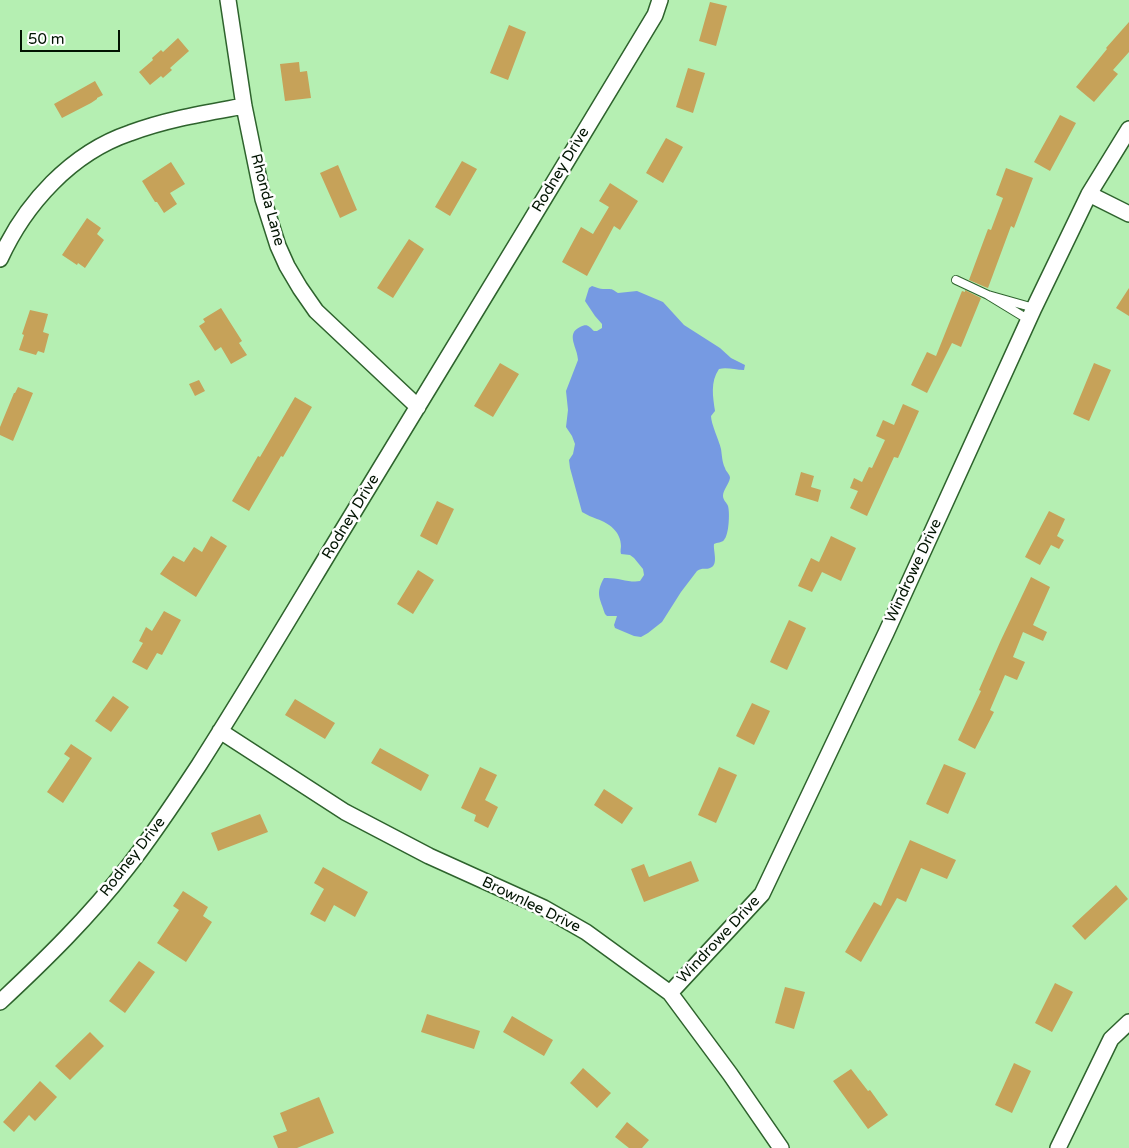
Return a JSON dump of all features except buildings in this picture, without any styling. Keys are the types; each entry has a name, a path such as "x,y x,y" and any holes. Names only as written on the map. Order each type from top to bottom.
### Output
{"street":[{"name":"Rhonda Lane","path":"228,0 244,106 263,199 270,224 284,259 300,288 316,311 418,408"},
{"name":"Rodney Drive","path":"0,1002 70,934 127,868 159,825 220,731 418,408 655,15 660,0"},
{"path":"0,259 10,238 26,213 56,180 82,157 129,133 153,125 244,106"},
{"name":"Windrowe Drive","path":"670,992 762,894 894,616 1032,314 1090,194 1129,129"},
{"path":"1090,194 1129,214"},
{"name":"Brownlee Drive","path":"220,731 344,812 429,856 544,908 586,932 670,992 781,1148"},
{"path":"1058,1148 1110,1039 1129,1022"}],"lane":[{"path":"956,280 1032,314"},
{"path":"988,295 1032,314"}],"water":[{"path":"592,286 611,289 618,293 637,291 663,302 684,325 720,348 731,358 745,365 744,370 719,369 713,384 715,411 711,419 721,449 723,463 730,478 723,496 728,506 729,514 726,537 722,542 714,544 715,561 713,566 697,571 662,622 641,637 615,628 617,616 607,616 605,614 599,592 604,578 640,581 644,575 643,569 630,555 621,554 619,536 614,529 606,523 582,512 570,468 569,460 573,454 575,444 566,427 568,410 566,391 578,360 573,342 573,333 584,325 589,326 594,331 602,328 602,324 585,301 589,288"}]}
